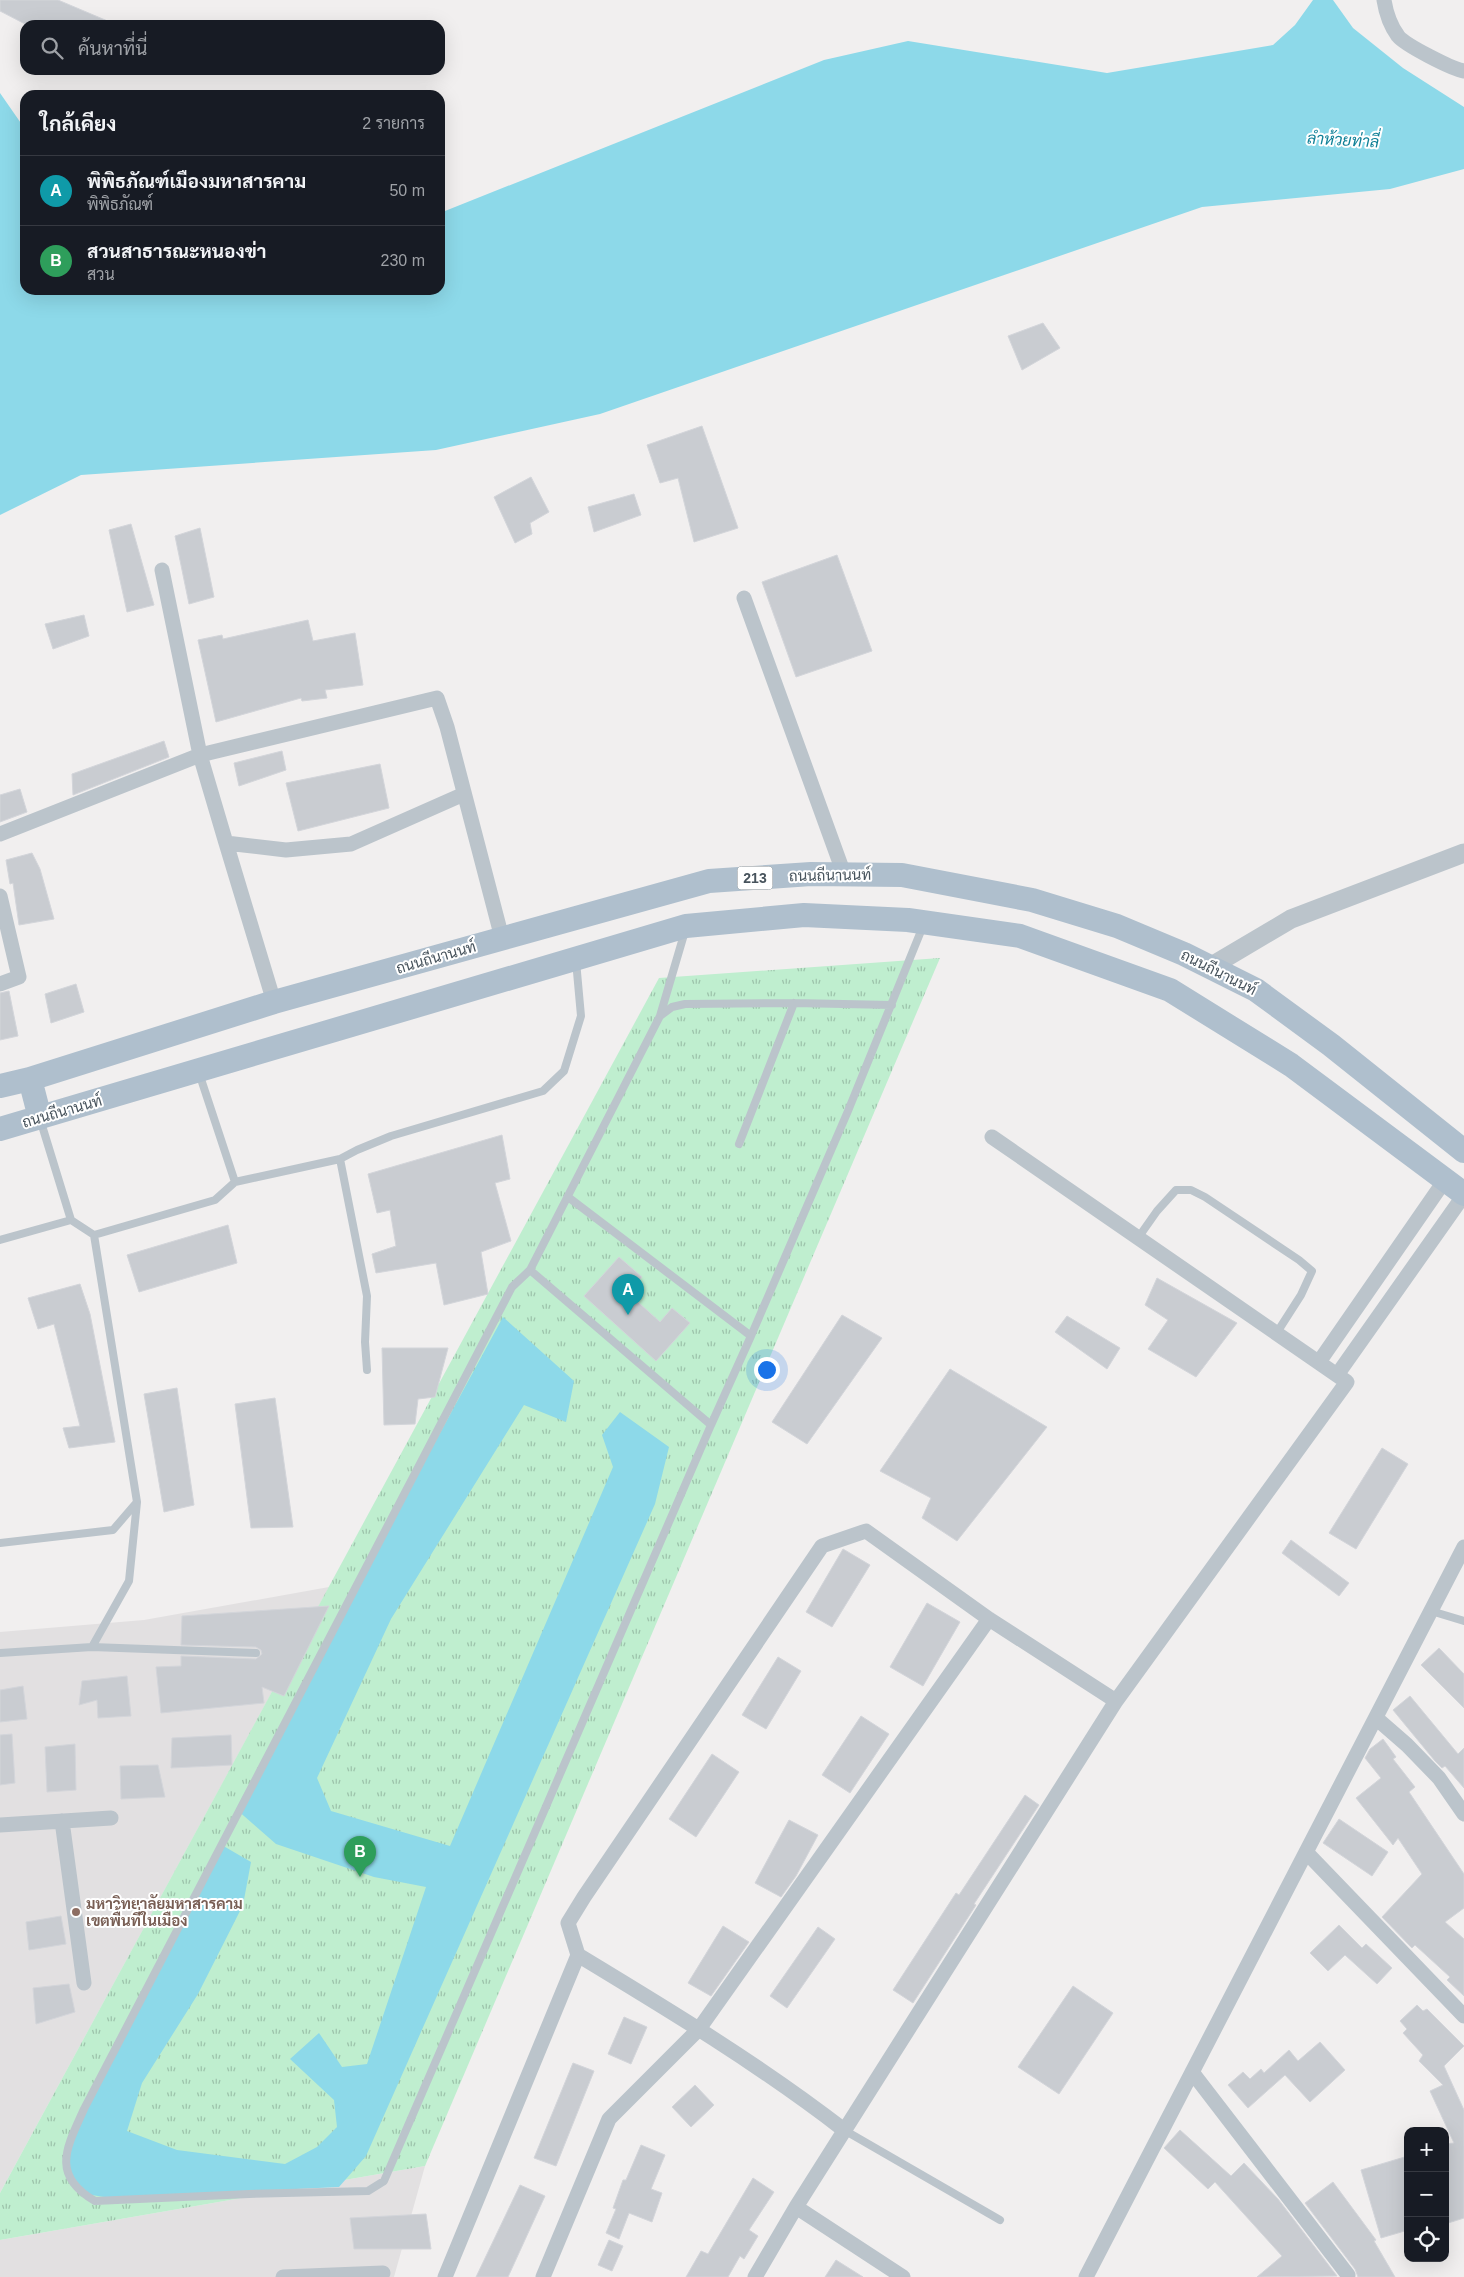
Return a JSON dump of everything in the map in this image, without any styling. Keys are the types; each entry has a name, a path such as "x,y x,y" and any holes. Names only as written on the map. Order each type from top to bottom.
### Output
{"main road":[{"name":"ถนนถีนานนท์","path":"0,1086 30,1079 274,1002 709,881 811,874 902,875 1032,900 1117,926 1184,954 1256,990 1331,1045 1464,1151"},
{"name":"ถนนถีนานนท์","path":"0,1129 686,926 804,914 925,922 1020,936 1170,990 1291,1065 1413,1158 1464,1194"},
{"path":"30,1079 40,1118"},
{"path":"1413,1158 1435,1128"}],"street":[{"path":"1384,0 1386,14 1399,38 1453,69 1464,71"},
{"path":"162,570 200,755 274,1002"},
{"path":"744,598 844,874"},
{"path":"0,834 200,755 437,698 502,938"},
{"path":"226,843 286,850 351,844 464,794"},
{"path":"1210,967 1291,919 1464,853"},
{"path":"0,896 19,976 0,984"},
{"path":"755,2277 844,2130 1116,1701 1347,1382 992,1137"},
{"path":"1319,1362 1445,1180"},
{"path":"1336,1375 1464,1194"},
{"path":"445,2277 578,1955 568,1924 584,1897 822,1546 866,1531 989,1619 1116,1701"},
{"path":"1086,2277 1464,1547"},
{"path":"544,2277 609,2119 699,2029 989,1619"},
{"path":"1376,1718 1408,1745 1439,1778 1464,1814"},
{"path":"0,1825 111,1818"},
{"path":"62,1821 84,1983"},
{"path":"1306,1852 1464,2016"},
{"path":"578,1955 699,2029 795,2092 844,2130"},
{"path":"1192,2072 1348,2275"},
{"path":"796,2207 904,2277"},
{"path":"283,2277 383,2273"}],"lane":[{"path":"686,926 660,1016 568,1197 530,1270 512,1287 84,2109 66,2148 67,2166 71,2178 85,2195 96,2201 368,2191 384,2180 751,1336 892,1005 925,922"},
{"path":"94,1235 215,1200 235,1182 340,1159 391,1136 543,1091 564,1071 581,1016 576,960"},
{"path":"660,1016 672,1007 685,1004 794,1003 892,1005"},
{"path":"739,1144 794,1003"},
{"path":"198,1071 235,1182"},
{"path":"40,1118 72,1220 94,1235 137,1502 129,1581 92,1647"},
{"path":"340,1159 367,1296 365,1342 367,1370"},
{"path":"1138,1238 1157,1211 1176,1190 1191,1190 1222,1207 1299,1260 1312,1271 1301,1295 1276,1334"},
{"path":"568,1197 751,1336"},
{"path":"0,1240 72,1220"},
{"path":"530,1270 712,1425"},
{"path":"0,1543 113,1530 137,1502"},
{"path":"1431,1611 1464,1621"},
{"path":"0,1653 92,1647 256,1653"},
{"path":"844,2130 1000,2220"}],"shaded area":[{"name":"มหาวิทยาลัยมหาสารคาม เขตพื้นที่ในเมือง","path":"329,1587 0,2193 0,1632 144,1620"},
{"path":"425,2166 394,2277 0,2277 0,2240"}],"green space":[{"path":"940,958 425,2166 0,2240 0,2193 659,978"}],"water":[{"name":"ลำห้วยท่าลี่","path":"1313,0 1333,0 1353,28 1403,68 1464,107 1464,169 1390,189 1202,207 600,414 436,450 81,475 0,515 0,93 20,122 20,295 445,295 445,211 824,60 908,41 1107,73 1273,45 1295,25"},
{"path":"503,1317 574,1381 566,1422 524,1405 391,1619 317,1778 331,1811 450,1846 613,1467 602,1435 620,1412 669,1447 655,1504 366,2156 339,2187 110,2198 80,2193 64,2171 65,2146 220,1844 251,1862 243,1905 198,1994 142,2083 127,2131 177,2150 285,2164 317,2147 337,2127 334,2100 290,2059 319,2033 342,2067 367,2064 426,1887 374,1877 276,1844 236,1809"}],"building":[{"path":"0,0 58,0 105,20 20,21 0,11"},
{"path":"1043,323 1060,348 1022,370 1008,336"},
{"path":"702,426 738,528 694,542 678,478 660,483 647,445"},
{"path":"531,477 549,512 530,523 532,534 515,543 494,497"},
{"path":"634,494 641,515 594,532 588,507"},
{"path":"131,524 154,605 127,612 109,530"},
{"path":"200,528 214,597 189,604 175,536"},
{"path":"837,555 872,651 796,677 762,582"},
{"path":"84,615 89,636 53,649 45,624"},
{"path":"308,620 313,641 355,633 363,685 325,690 327,698 302,701 301,698 216,722 198,640 222,635 223,639"},
{"path":"164,741 169,757 73,795 72,774"},
{"path":"282,751 286,770 239,786 234,763"},
{"path":"380,764 389,808 298,831 286,783"},
{"path":"20,789 27,812 0,822 0,795"},
{"path":"32,853 40,869 54,919 19,925 13,883 10,884 6,860"},
{"path":"76,984 84,1012 51,1023 45,994"},
{"path":"9,991 18,1036 0,1040 0,993"},
{"path":"502,1135 510,1179 495,1183 511,1241 481,1252 488,1294 444,1305 436,1263 376,1273 372,1254 396,1246 390,1210 377,1213 368,1174"},
{"path":"228,1225 237,1263 139,1292 127,1255"},
{"path":"619,1257 642,1277 628,1293 660,1322 672,1308 690,1323 656,1361 584,1296"},
{"path":"1157,1278 1237,1323 1196,1377 1148,1349 1168,1320 1145,1305"},
{"path":"80,1284 90,1314 115,1442 69,1448 63,1428 80,1426 54,1324 38,1329 28,1298"},
{"path":"842,1315 882,1338 807,1444 772,1422"},
{"path":"1067,1316 1120,1348 1107,1369 1055,1332"},
{"path":"382,1348 448,1348 435,1397 418,1399 415,1424 384,1425"},
{"path":"950,1369 1047,1427 957,1541 922,1518 931,1498 880,1471"},
{"path":"177,1388 194,1505 164,1512 144,1394"},
{"path":"275,1398 293,1527 251,1528 235,1404"},
{"path":"1382,1448 1408,1464 1356,1549 1329,1533"},
{"path":"1291,1540 1349,1583 1339,1596 1282,1553"},
{"path":"843,1549 870,1565 832,1627 806,1612"},
{"path":"927,1603 960,1622 923,1686 890,1667"},
{"path":"329,1606 284,1696 262,1687 264,1703 161,1713 156,1667 181,1666 181,1656 256,1659 262,1654 261,1650 256,1647 181,1645 182,1616"},
{"path":"1439,1648 1464,1674 1464,1708 1421,1665"},
{"path":"778,1657 801,1671 766,1729 742,1715"},
{"path":"127,1676 131,1716 98,1718 97,1700 79,1705 82,1681"},
{"path":"23,1686 27,1719 0,1722 0,1690"},
{"path":"1410,1696 1458,1754 1464,1748 1464,1788 1445,1766 1442,1768 1435,1761 1393,1710"},
{"path":"861,1716 889,1734 850,1793 822,1775"},
{"path":"12,1734 15,1783 0,1785 0,1735"},
{"path":"231,1735 232,1765 171,1768 172,1738"},
{"path":"1383,1739 1396,1757 1393,1759 1415,1787 1409,1792 1464,1874 1464,1908 1445,1922 1464,1939 1464,1996 1447,1980 1450,1977 1415,1945 1412,1948 1382,1917 1422,1874 1398,1838 1393,1845 1356,1798 1381,1778 1365,1758 1370,1749"},
{"path":"75,1744 76,1790 47,1792 45,1747"},
{"path":"712,1754 739,1772 696,1837 669,1819"},
{"path":"158,1765 165,1797 121,1799 120,1766"},
{"path":"1025,1795 1039,1805 974,1904 976,1905 913,2003 893,1990 956,1893 959,1895"},
{"path":"1339,1819 1388,1852 1372,1876 1323,1843"},
{"path":"789,1820 818,1835 796,1876 781,1897 755,1883"},
{"path":"61,1916 66,1944 29,1950 26,1922"},
{"path":"1339,1925 1362,1948 1366,1944 1392,1968 1377,1984 1345,1955 1328,1971 1310,1953"},
{"path":"723,1926 749,1942 711,1996 688,1983"},
{"path":"818,1927 835,1939 787,2008 770,1996"},
{"path":"69,1984 75,2012 36,2024 33,1988"},
{"path":"1073,1986 1113,2013 1059,2094 1018,2067"},
{"path":"1417,2005 1423,2011 1427,2009 1464,2046 1444,2066 1464,2110 1464,2218 1449,2223 1449,2144 1454,2143 1449,2132 1449,2127 1447,2127 1430,2091 1443,2085 1419,2061 1423,2055 1403,2033 1407,2029 1400,2021"},
{"path":"624,2017 647,2027 631,2064 608,2054"},
{"path":"1320,2042 1345,2070 1310,2102 1285,2075 1248,2108 1228,2085 1243,2072 1250,2079 1261,2069 1264,2073 1289,2050 1298,2061"},
{"path":"573,2063 594,2071 556,2166 534,2158"},
{"path":"695,2085 714,2105 691,2127 672,2107"},
{"path":"1180,2130 1231,2176 1244,2163 1278,2199 1337,2276 1257,2277 1282,2256 1215,2182 1208,2189 1164,2148"},
{"path":"641,2145 665,2155 651,2189 662,2193 652,2222 629,2213 619,2239 606,2233 616,2209 613,2208 623,2180 626,2180"},
{"path":"1404,2157 1404,2231 1381,2238 1361,2170"},
{"path":"753,2178 774,2192 749,2230 758,2236 744,2259 740,2256 728,2277 686,2277 701,2251 708,2254"},
{"path":"1333,2182 1376,2240 1374,2241 1395,2277 1358,2277 1355,2269 1305,2203"},
{"path":"520,2185 545,2196 508,2277 476,2277"},
{"path":"426,2214 431,2249 354,2249 350,2218"},
{"path":"609,2240 623,2246 612,2271 598,2265"},
{"path":"836,2260 863,2277 825,2277"}],"place":[{"name":"พิพิธภัณฑ์เมืองมหาสารคาม","path":"628,1315"},
{"name":"สวนสาธารณะหนองข่า","path":"360,1877"},
{"name":"มหาวิทยาลัยมหาสารคาม เขตพื้นที่ในเมือง","path":"76,1912"}]}
